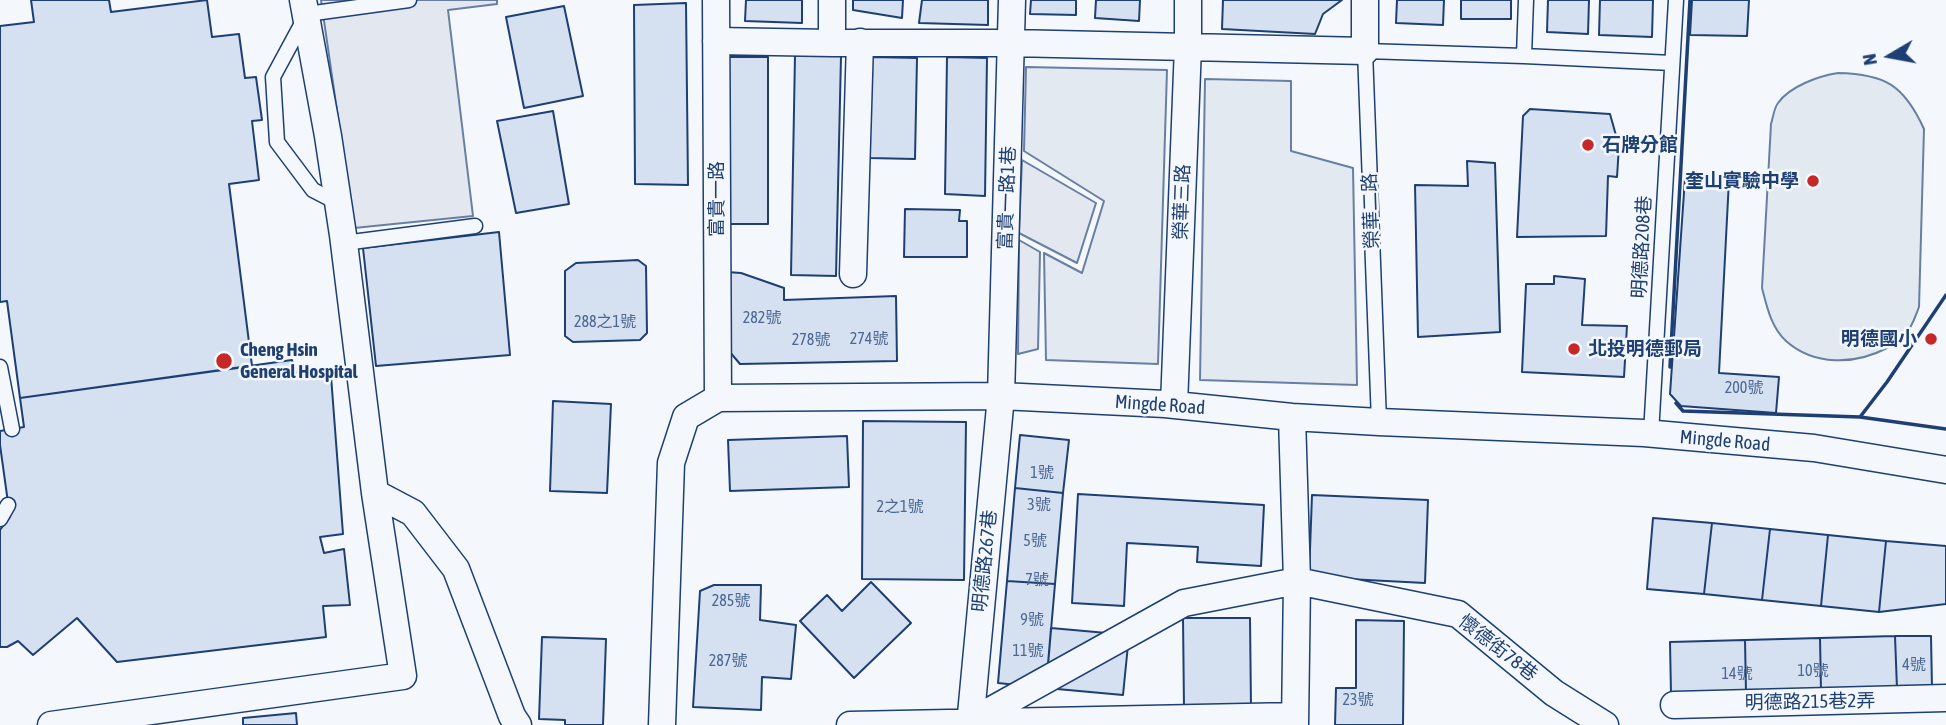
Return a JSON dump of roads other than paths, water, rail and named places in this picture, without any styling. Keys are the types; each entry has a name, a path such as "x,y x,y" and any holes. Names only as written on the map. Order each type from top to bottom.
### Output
{"street":[{"name":"富貴一路","path":"716,0 718,398"},
{"path":"832,0 832,43"},
{"name":"富貴一路1巷","path":"1002,396 1012,0"},
{"name":"榮華三路","path":"1174,405 1188,0"},
{"name":"榮華二路","path":"1365,0 1365,51"},
{"path":"51,725 403,677 375,492 344,243 305,7"},
{"path":"716,41 1011,43 1365,51"},
{"path":"852,274 860,42"},
{"name":"Mingde Road","path":"718,398 1002,396 1174,405 1292,417 1651,434 1814,449 1946,470"},
{"name":"明德路267巷","path":"970,724 1002,396"},
{"path":"662,725 671,463 686,417 718,398"},
{"path":"850,725 1295,721 1297,581 1292,417"},
{"path":"375,492 413,513 456,569 512,716 518,725"},
{"path":"970,724 1184,603 1297,581"},
{"name":"懷德街78巷","path":"1297,581 1458,614 1554,693 1605,725"},
{"name":"明德路215巷2弄","path":"1674,705 1946,698"}],"lane":[{"path":"338,203 313,190 278,142 273,76 305,7 409,0"},
{"path":"1524,55 1526,0"},
{"name":"明德路208巷","path":"1651,434 1676,0"},
{"path":"1365,51 1524,55 1672,63"},
{"name":"榮華二路","path":"1365,51 1379,422"},
{"path":"344,243 475,226"},
{"path":"0,367 1,388 12,429"},
{"path":"0,519 8,505"}],"place":[{"name":"石牌分館","path":"1588,145"},
{"name":"奎山實驗中學","path":"1813,181"},
{"name":"明德國小","path":"1931,339"},
{"name":"北投明德郵局","path":"1574,349"},
{"name":"Cheng Hsin General Hospital","path":"224,361"}]}
